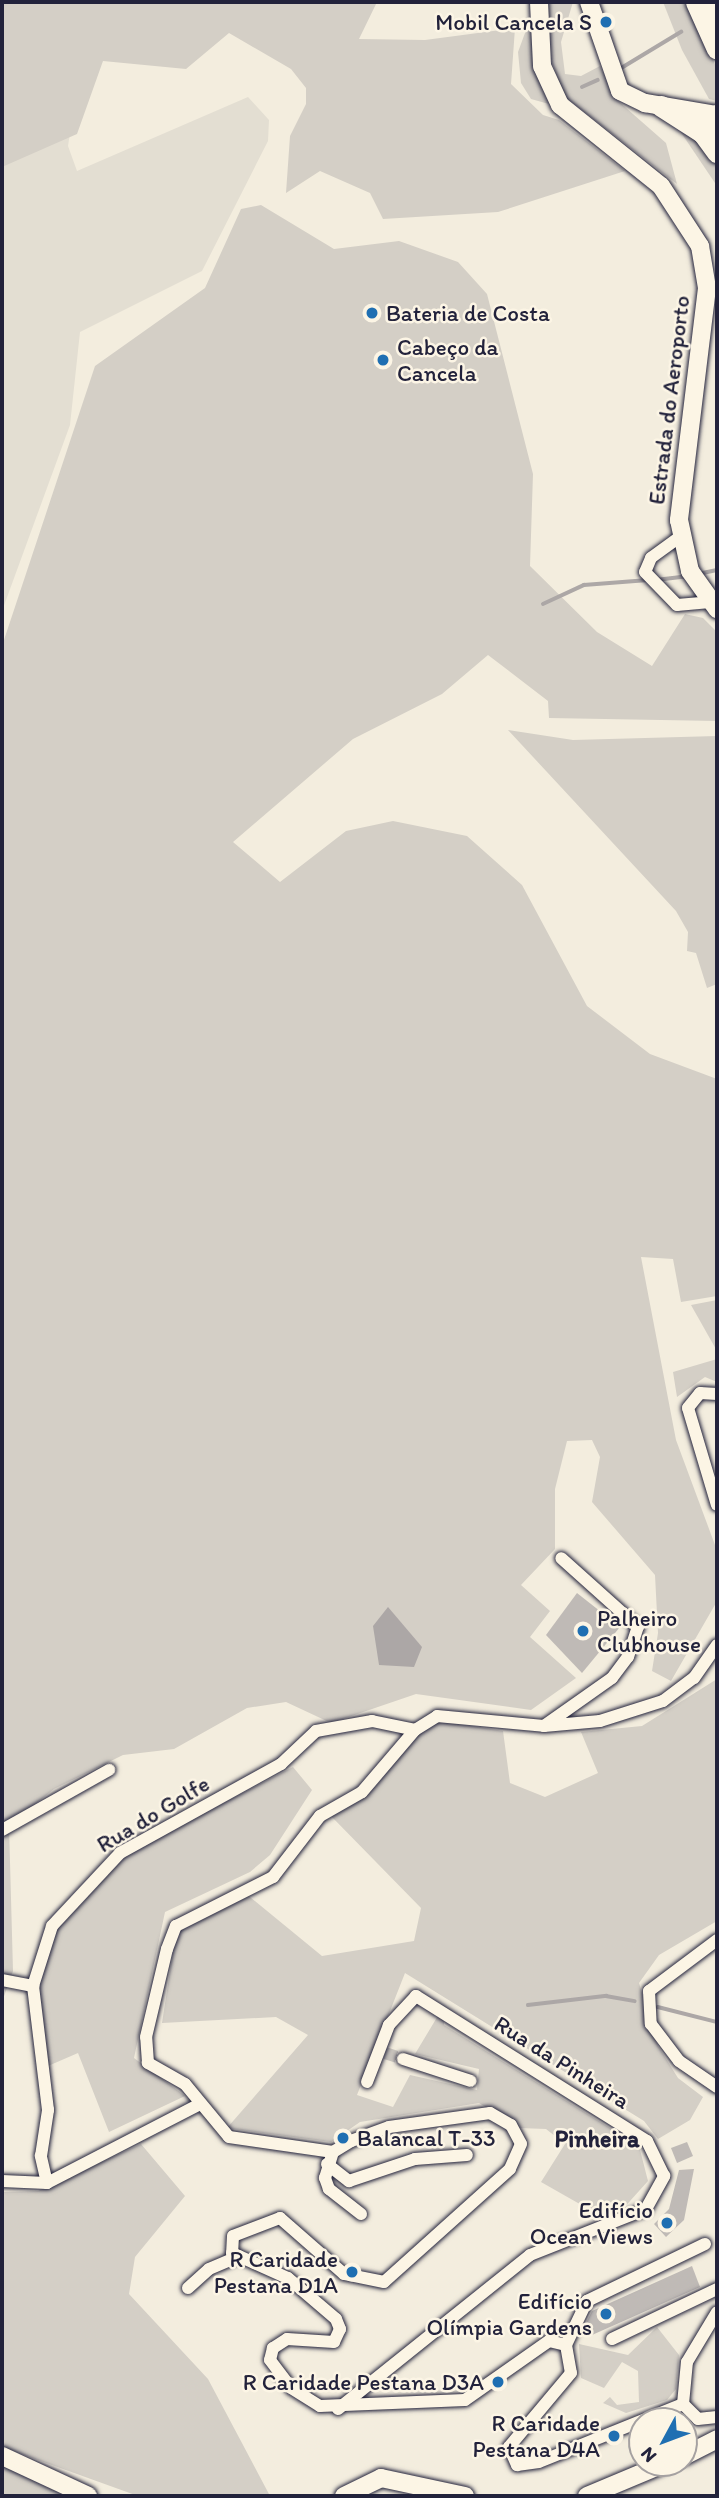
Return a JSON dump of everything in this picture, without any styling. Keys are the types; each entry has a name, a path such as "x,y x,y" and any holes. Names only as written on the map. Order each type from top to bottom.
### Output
{"highway":[{"path":"696,2 717,49"},
{"path":"715,2 717,8"},
{"path":"661,106 703,133 717,152"},
{"path":"703,133 706,120 717,115"}],"main road":[{"name":"Estrada do Aeroporto","path":"539,2 542,66 560,105 661,186 700,246 707,288 683,545"},
{"path":"589,2 616,87 632,99 717,115"},
{"path":"683,545 711,602"},
{"path":"698,2449 717,2439"},
{"path":"2,2455 88,2496"},
{"path":"587,2496 632,2477"},
{"path":"344,2496 381,2478 465,2496"}],"street":[{"path":"683,545 650,558 650,581 677,605 711,602"},
{"path":"717,1394 700,1393 688,1408 717,1505"},
{"path":"544,1726 612,1678 638,1637 638,1627 561,1558"},
{"path":"566,2345 542,2343 465,2400 337,2409 291,2389 270,2360 273,2348 287,2339 334,2342 340,2329 336,2319 288,2278 237,2257 229,2246 239,2231 280,2218 344,2274 384,2283 510,2169 521,2144 511,2125 489,2113 390,2127 330,2158 240,2142 218,2129 185,2084 155,2069 144,2055 176,1926 273,1877 320,1816 369,1785 415,1731 437,1716 544,1726 600,1721 663,1701 694,1678 717,1645"},
{"name":"Rua do Golfe","path":"47,2183 41,2156 48,2110 33,1986 52,1926 120,1853 281,1764 316,1731 372,1721 415,1731"},
{"path":"2,1830 109,1770"},
{"path":"717,1940 649,1991 651,2024 686,2068 717,2087"},
{"path":"2,1980 33,1986"},
{"name":"Rua da Pinheira","path":"337,2409 530,2255 646,2209 664,2176 647,2141 416,1996 396,2014 382,2053 367,2082"},
{"path":"402,2059 471,2081"},
{"path":"2,2181 47,2183 200,2104"},
{"path":"330,2158 349,2181 415,2159 467,2155"},
{"path":"330,2158 329,2189 361,2214"},
{"path":"683,2404 539,2462 517,2465 509,2447 572,2373 566,2345 587,2301 705,2244"},
{"path":"188,2288 209,2269 237,2257"},
{"path":"612,2339 717,2289"},
{"path":"683,2404 687,2362 717,2312"},
{"path":"683,2404 698,2418 717,2417"},
{"path":"419,2484 435,2496"}],"shaded area":[{"path":"2,2 85,36 68,146 77,171 248,97 269,120 268,141 202,271 80,332 70,425 2,611"},
{"path":"2,2 377,2 359,39 425,40 515,28 511,84 543,115 559,120 625,171 498,212 383,219 370,193 320,171 286,193 290,136 306,104 306,88 291,69 229,33 186,69 103,61 77,134 2,167"},
{"path":"546,2 573,2 561,42 565,74 581,76 600,66 617,100 666,143 677,184 564,96 551,59"},
{"path":"663,2 688,2 717,69 717,101 709,99 682,50"},
{"path":"532,14 536,73 549,104 531,99 521,83 518,52"},
{"path":"680,131 699,140 717,164 717,186"},
{"path":"261,205 334,249 399,241 458,262 487,294 533,474 530,566 597,632 652,666 685,614 703,618 717,632 717,721 549,718 548,701 488,655 442,694 353,739 233,842 280,882 346,831 393,821 467,836 522,885 587,1006 650,1054 717,1079 717,1296 681,1302 673,1259 641,1257 676,1440 715,1545 716,1603 671,1681 652,1671 658,1633 655,1575 592,1502 600,1457 592,1440 567,1441 555,1489 555,1549 521,1585 550,1611 530,1637 576,1678 531,1710 416,1694 331,1723 286,1702 247,1708 174,1749 123,1755 54,1789 9,1825 13,1971 2,2002 2,646 95,366 205,288 241,209"},
{"path":"508,730 573,740 717,736 717,984 707,988 696,953 687,951 688,932 676,911"},
{"path":"717,1300 717,1351 691,1305"},
{"path":"717,1359 717,1382 705,1377 677,1397 673,1372"},
{"path":"388,1607 422,1647 414,1667 379,1665 373,1626"},
{"path":"717,1679 717,1921 659,1955 639,1983 658,2046 678,2078 703,2097 690,2120 658,2139 644,2121 405,1973 357,2095 393,2107 410,2075 477,2090 479,2069 415,2054 439,2014 444,2016 444,2025 639,2146 648,2181 621,2211 599,2215 541,2182 565,2144 546,2129 519,2128 479,2103 360,2122 331,2142 227,2128 308,2035 276,2017 162,2023 177,1926 245,1893 322,1956 414,1941 421,1908 331,1816 376,1786 414,1734 434,1720 503,1731 510,1783 545,1797 598,1773 581,1732 642,1726"},
{"path":"293,1767 312,1790 270,1855 250,1872 165,1912 134,2058 185,2096 109,2132 78,2053 48,2066 36,1989 50,1937 119,1857"},
{"path":"141,2144 185,2196 135,2257 129,2294 208,2379 270,2496 138,2496 2,2447 2,2192 38,2191"},
{"path":"657,2327 679,2355 676,2389 667,2400 645,2407 628,2407 626,2413 603,2403 610,2397 617,2405 639,2402 638,2371 622,2362 604,2388 581,2378 579,2344 628,2355"},
{"path":"2,2460 99,2496 2,2496"}],"building":[{"name":"Palheiro Clubhouse","path":"577,1593 620,1627 582,1673 546,1635"},
{"name":"Edifício Ocean Views","path":"687,2142 693,2156 677,2163 671,2148"},
{"path":"694,2169 684,2220 666,2237 654,2224 669,2209 679,2170"},
{"path":"692,2266 700,2287 592,2335 586,2323 592,2311"}],"waterway":[{"path":"623,67 681,32"},
{"path":"582,87 598,80"},
{"path":"698,574 717,570"},
{"path":"656,580 687,576"},
{"path":"543,604 584,585 648,580"},
{"path":"528,2005 606,1996 635,2001"},
{"path":"658,2007 717,2022"}],"tunnel":[{"path":"385,2053 403,2059"}],"place":[{"name":"Mobil Cancela S","path":"606,22"},
{"name":"Bateria de Costa","path":"372,313"},
{"name":"Cabeço da Cancela","path":"383,360"},
{"name":"Palheiro Clubhouse","path":"583,1631"},
{"name":"Balancal T-33","path":"343,2138"},
{"name":"Edifício Ocean Views","path":"667,2223"},
{"name":"R Caridade Pestana D1A","path":"352,2272"},
{"name":"Edifício Olímpia Gardens","path":"606,2314"},
{"name":"R Caridade Pestana D3A","path":"498,2382"},
{"name":"R Caridade Pestana D4A","path":"614,2436"}],"district":[{"name":"Pinheira","path":"597,2139"}]}
